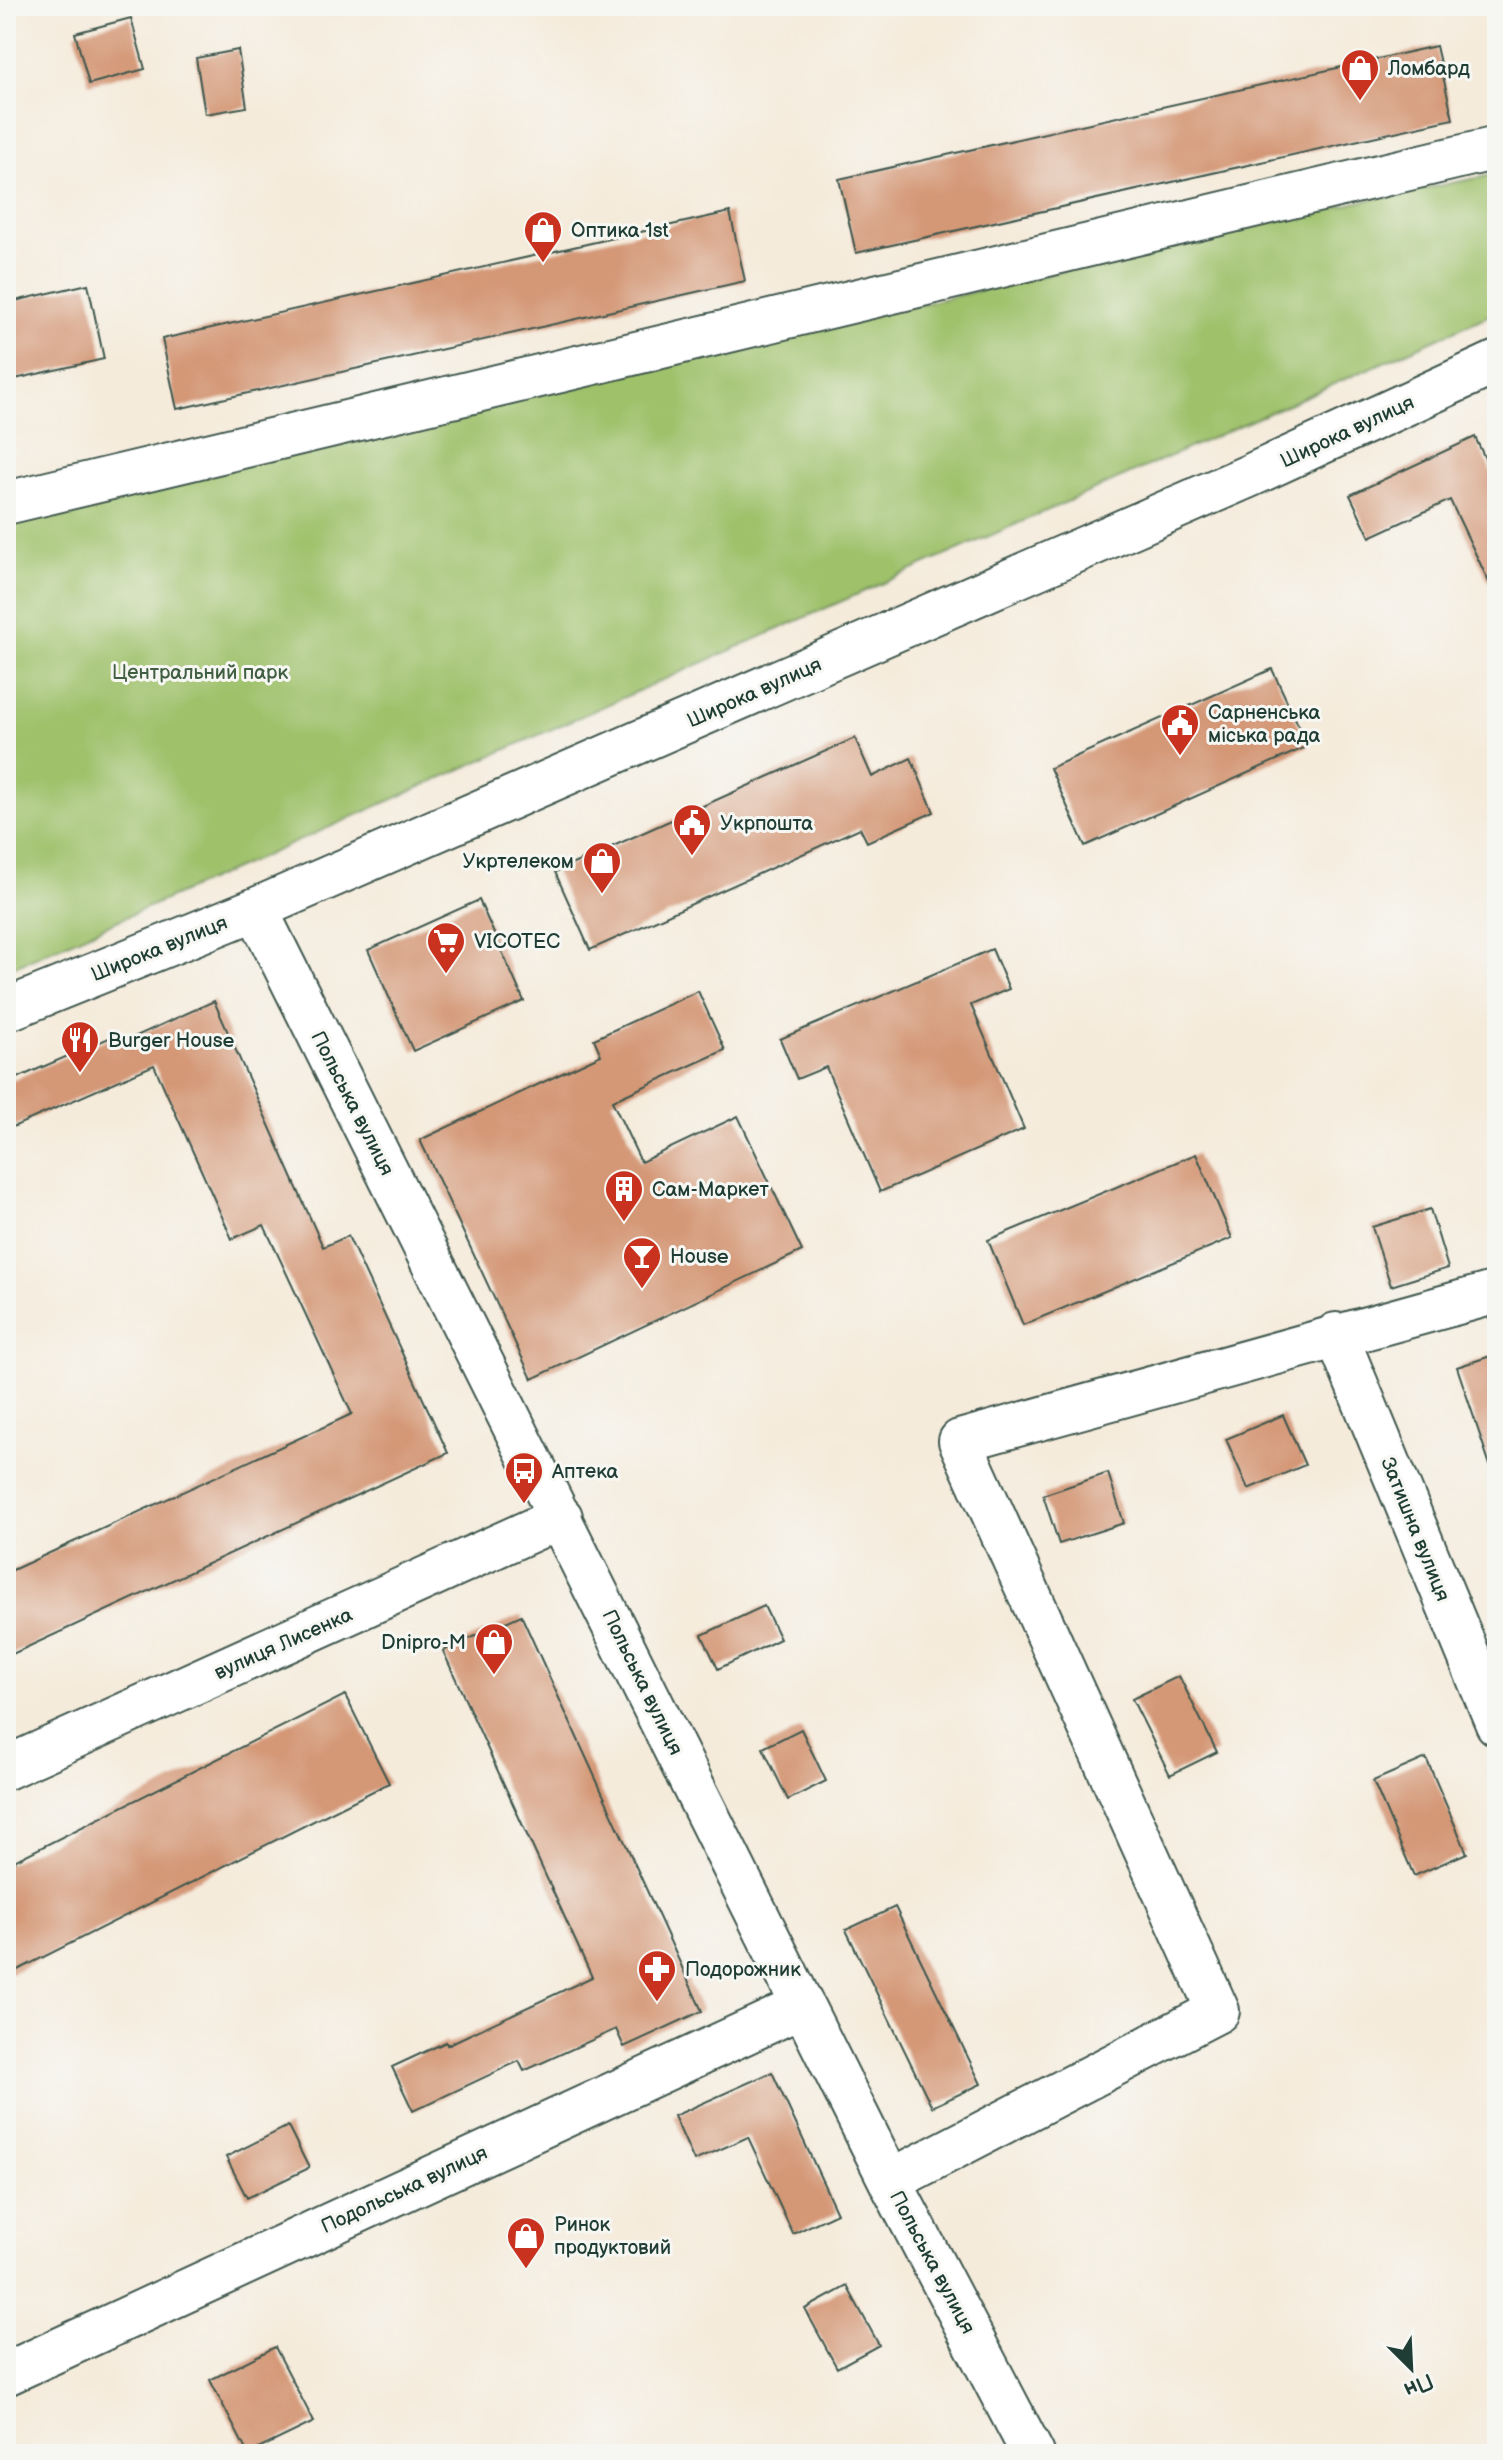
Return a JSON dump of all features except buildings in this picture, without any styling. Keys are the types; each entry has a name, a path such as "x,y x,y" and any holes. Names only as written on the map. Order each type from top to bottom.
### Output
{"street":[{"path":"6,503 1497,148"},
{"name":"Широка вулиця","path":"6,1010 256,909 1249,476 1497,362"},
{"name":"Польська вулиця","path":"256,909 890,2181 1033,2454"},
{"path":"890,2181 1218,2011 960,1441 1336,1334 1497,1292"},
{"name":"Затишна вулиця","path":"1336,1334 1497,1724"},
{"name":"вулиця Лисенка","path":"6,1768 561,1517"},
{"name":"Подольська вулиця","path":"6,2374 803,2006"}],"green space":[{"name":"Центральний парк","path":"1497,174 1497,312 6,970 6,518 1358,202"}],"place":[{"name":"Ломбард","path":"1360,102"},
{"name":"Оптика 1st","path":"543,264"},
{"name":"Сарненська міська рада","path":"1180,757"},
{"name":"Укрпошта","path":"692,857"},
{"name":"Укртелеком","path":"602,895"},
{"name":"VICOTEC","path":"446,975"},
{"name":"Burger House","path":"80,1074"},
{"name":"Сам-Маркет","path":"624,1223"},
{"name":"House","path":"642,1290"},
{"name":"Аптека","path":"524,1505"},
{"name":"Dnipro-M","path":"494,1676"},
{"name":"Подорожник","path":"657,2003"},
{"name":"Ринок продуктовий","path":"526,2270"}]}
